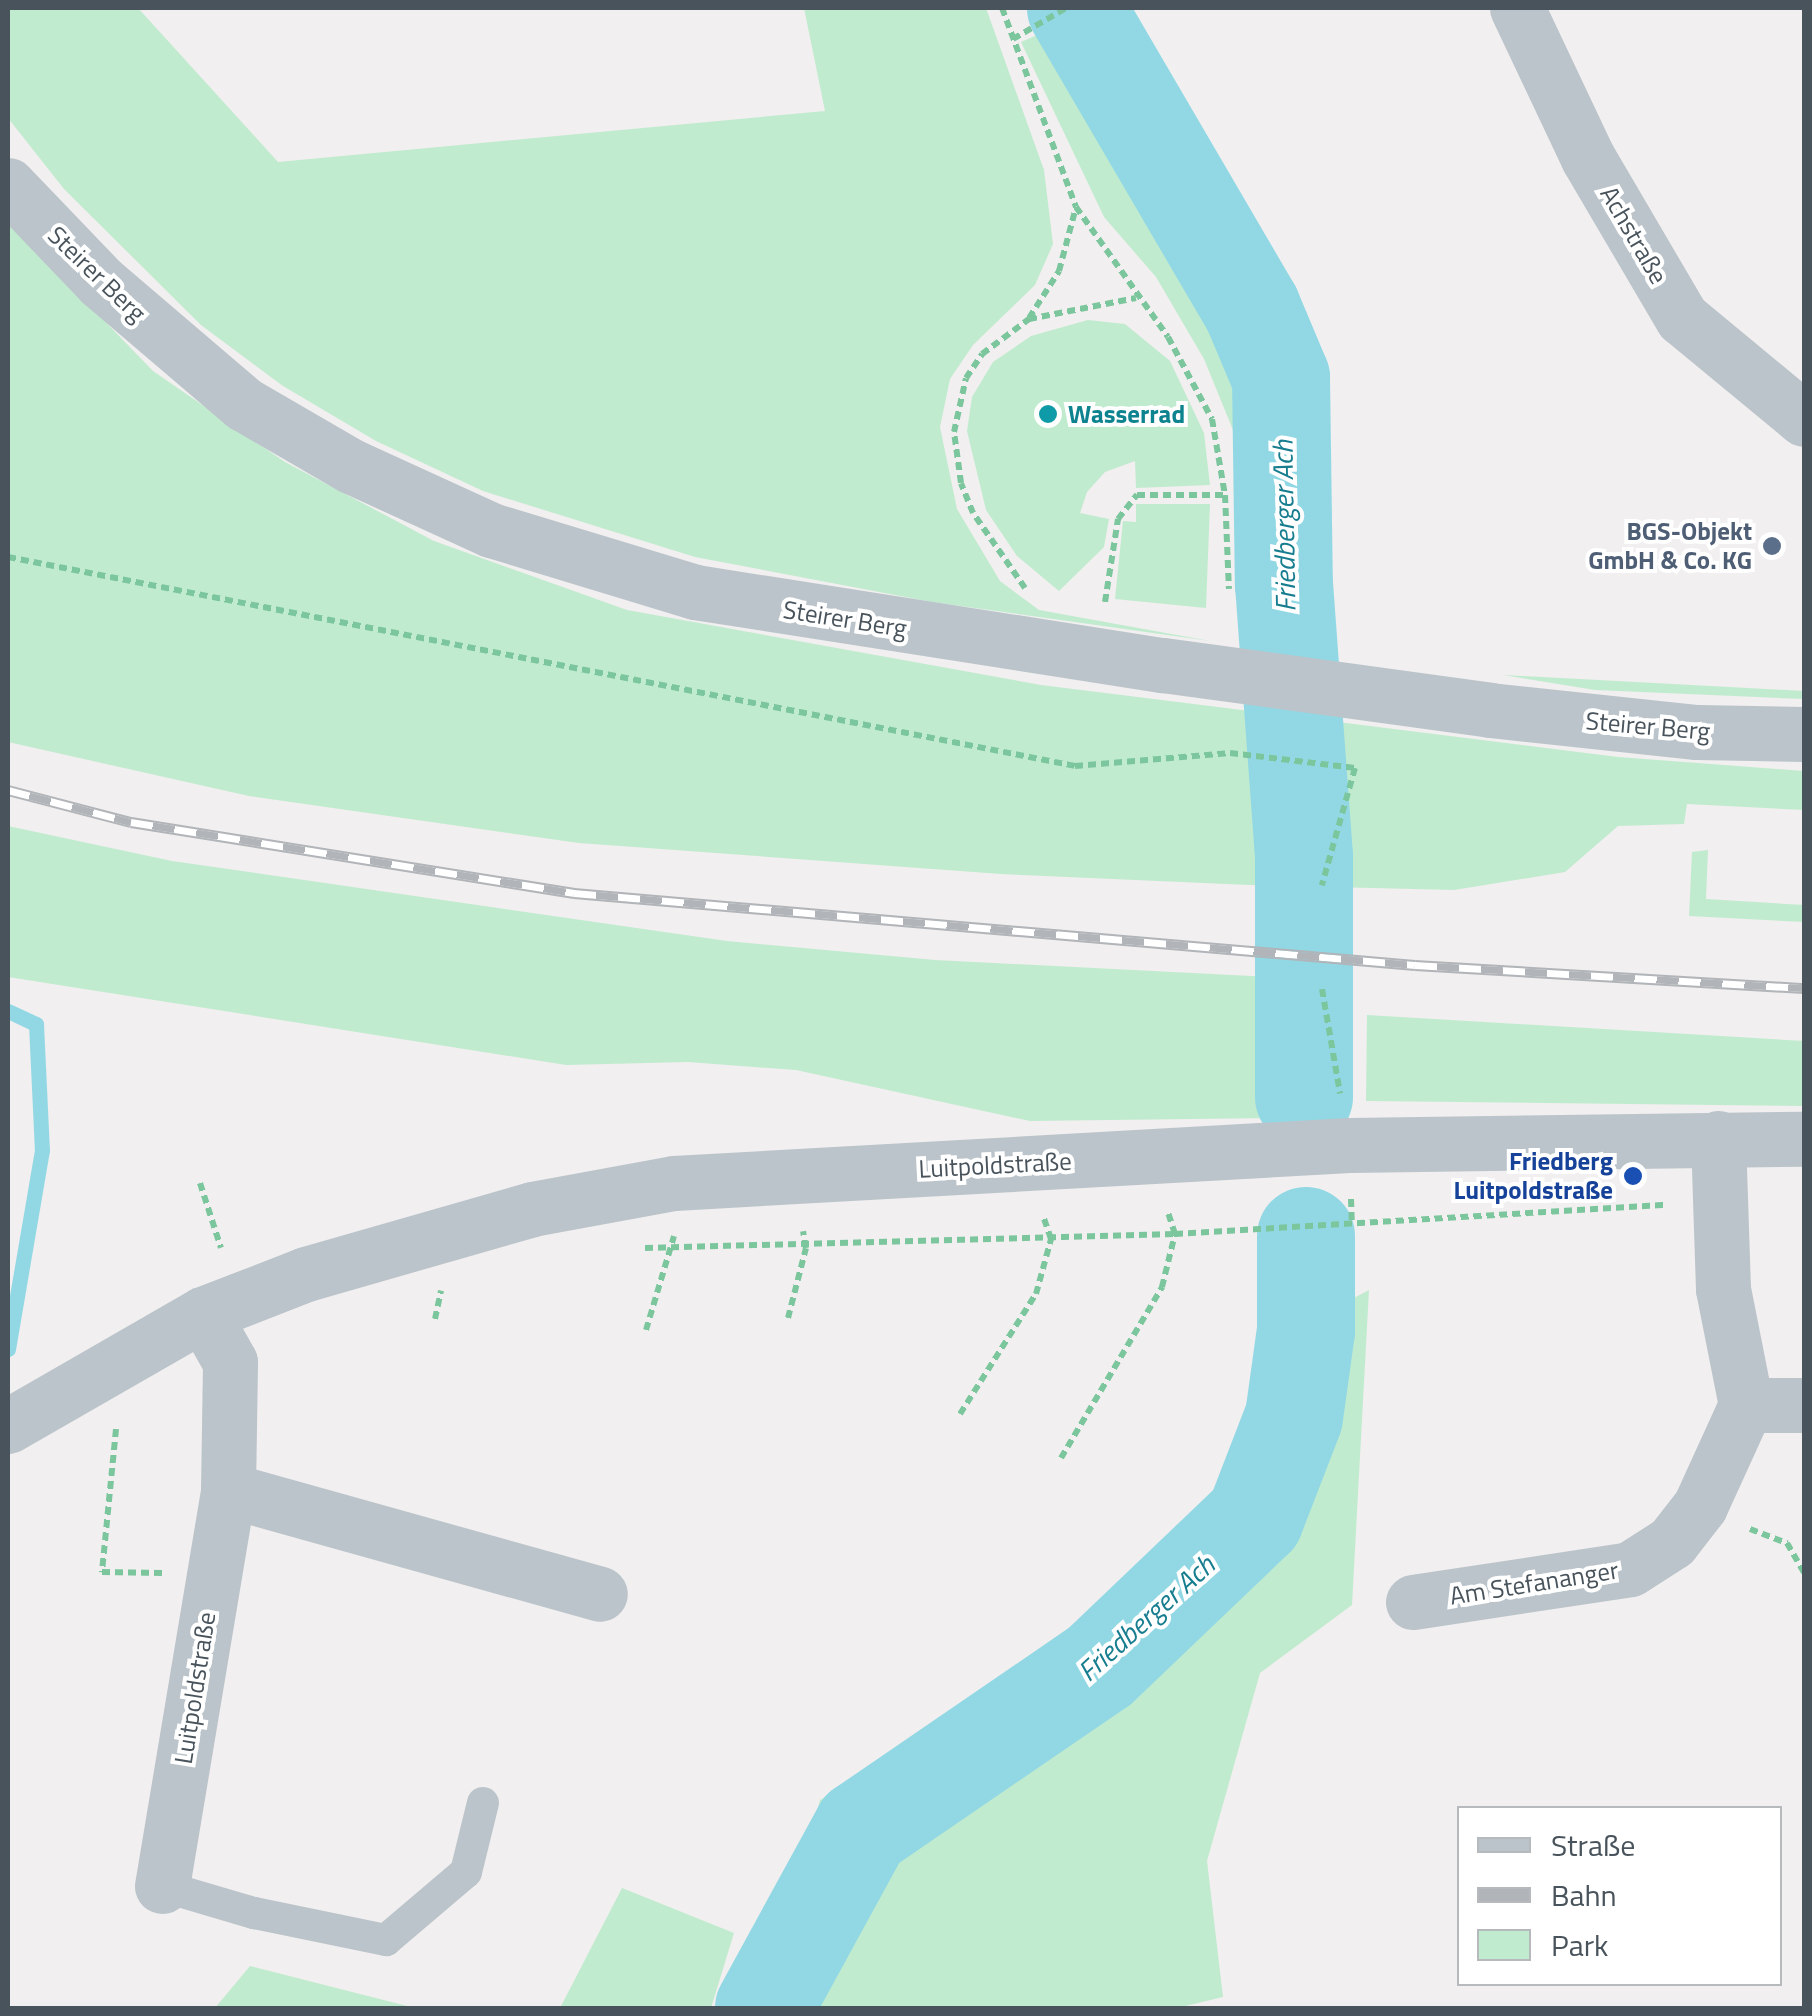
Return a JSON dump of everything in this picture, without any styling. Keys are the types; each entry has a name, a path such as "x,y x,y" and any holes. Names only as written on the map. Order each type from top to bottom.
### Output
{"street":[{"name":"Achstraße","path":"1517,8 1588,158 1682,318 1804,419"},
{"name":"Steirer Berg","path":"8,184 101,282 244,404 351,466 491,530 695,592 1162,665 1490,710 1697,732 1804,734"},
{"path":"1718,1138 1723,1289 1746,1405 1804,1405"},
{"name":"Luitpoldstraße","path":"8,1426 109,1366 221,1307 426,1236 681,1182 1242,1150 1804,1139"},
{"name":"Luitpoldstraße","path":"162,1886 228,1490 230,1362 221,1307"},
{"name":"Am Stefananger","path":"1413,1602 1630,1569 1672,1542 1700,1506 1746,1405"},
{"path":"228,1490 600,1594"}],"lane":[{"path":"162,1886 254,1913 386,1940 466,1872 484,1803"}],"path":[{"path":"1002,8 1076,207 1198,382 1222,456 1229,589"},
{"path":"1013,39 1066,8"},
{"path":"1028,591 973,513 954,432 956,406 982,354 1028,319 1058,271 1076,207"},
{"path":"1028,319 1136,298"},
{"path":"1089,610 1104,612 1118,519 1136,494 1225,495"},
{"path":"8,557 1075,766 1252,755 1356,768 1322,885"},
{"path":"1061,1458 1162,1286 1175,1234 1148,1156"},
{"path":"200,1182 221,1307"},
{"path":"646,1330 672,1249 681,1182"},
{"path":"633,1248 1175,1234 1720,1200"},
{"path":"960,1414 1036,1294 1051,1239"},
{"path":"788,1318 805,1254"},
{"path":"109,1366 102,1572 214,1573"},
{"path":"1700,1506 1788,1543 1804,1572"}],"green space":[{"path":"8,8 138,8 278,162 825,111 804,8 986,8 1044,170 1053,244 1035,285 973,345 950,379 940,427 957,509 1000,581 1039,610 1210,641 932,602 695,557 483,491 376,441 283,386 201,325 64,189 8,118"},
{"path":"1065,23 1258,360 1272,573 1237,577 1233,430 1204,359 1156,277 1104,217 1021,42"},
{"path":"8,221 153,371 285,462 434,541 627,610 1041,685 1618,757 1804,771 1804,810 1687,804 1684,824 1618,826 1565,872 1454,890 1249,885 1001,874 579,843 249,796 8,742"},
{"path":"1088,320 1125,324 1170,361 1204,433 1210,485 1136,488 1135,461 1105,472 1087,492 1080,513 1109,519 1104,547 1059,591 1017,556 986,510 967,431 972,397 993,362 1031,336"},
{"path":"1136,504 1210,504 1206,608 1115,599 1123,521 1136,522"},
{"path":"1503,675 1804,691 1804,699 1595,690"},
{"path":"8,826 172,861 727,941 935,960 1271,977 1276,1118 1030,1121 796,1070 688,1062 566,1065 8,977"},
{"path":"1708,850 1706,899 1804,905 1804,922 1689,916 1692,852"},
{"path":"1367,1015 1804,1041 1804,1106 1366,1101"},
{"path":"1369,1290 1352,1605 1260,1673 1207,1861 1223,1997 1177,2008 767,2008 820,1800 1031,1681 1230,1509 1258,1348"},
{"path":"622,1888 734,1933 711,2008 560,2008"},
{"path":"250,1966 415,2008 215,2008"}],"waterway":[{"name":"Friedberger Ach","path":"1076,8 1252,309 1281,378 1284,584 1304,857 1304,1097"},
{"path":"8,1011 36,1024 42,1150 8,1349"},
{"name":"Friedberger Ach","path":"764,2008 862,1829 1100,1666 1255,1518 1294,1417 1306,1331 1306,1236"}],"railway":[{"path":"8,790 131,822 574,893 1415,965 1804,988"}],"place":[{"name":"Wasserrad","path":"1048,414"},
{"name":"BGS-Objekt GmbH & Co. KG","path":"1772,546"},
{"name":"Friedberg Luitpoldstraße","path":"1633,1176"}]}
